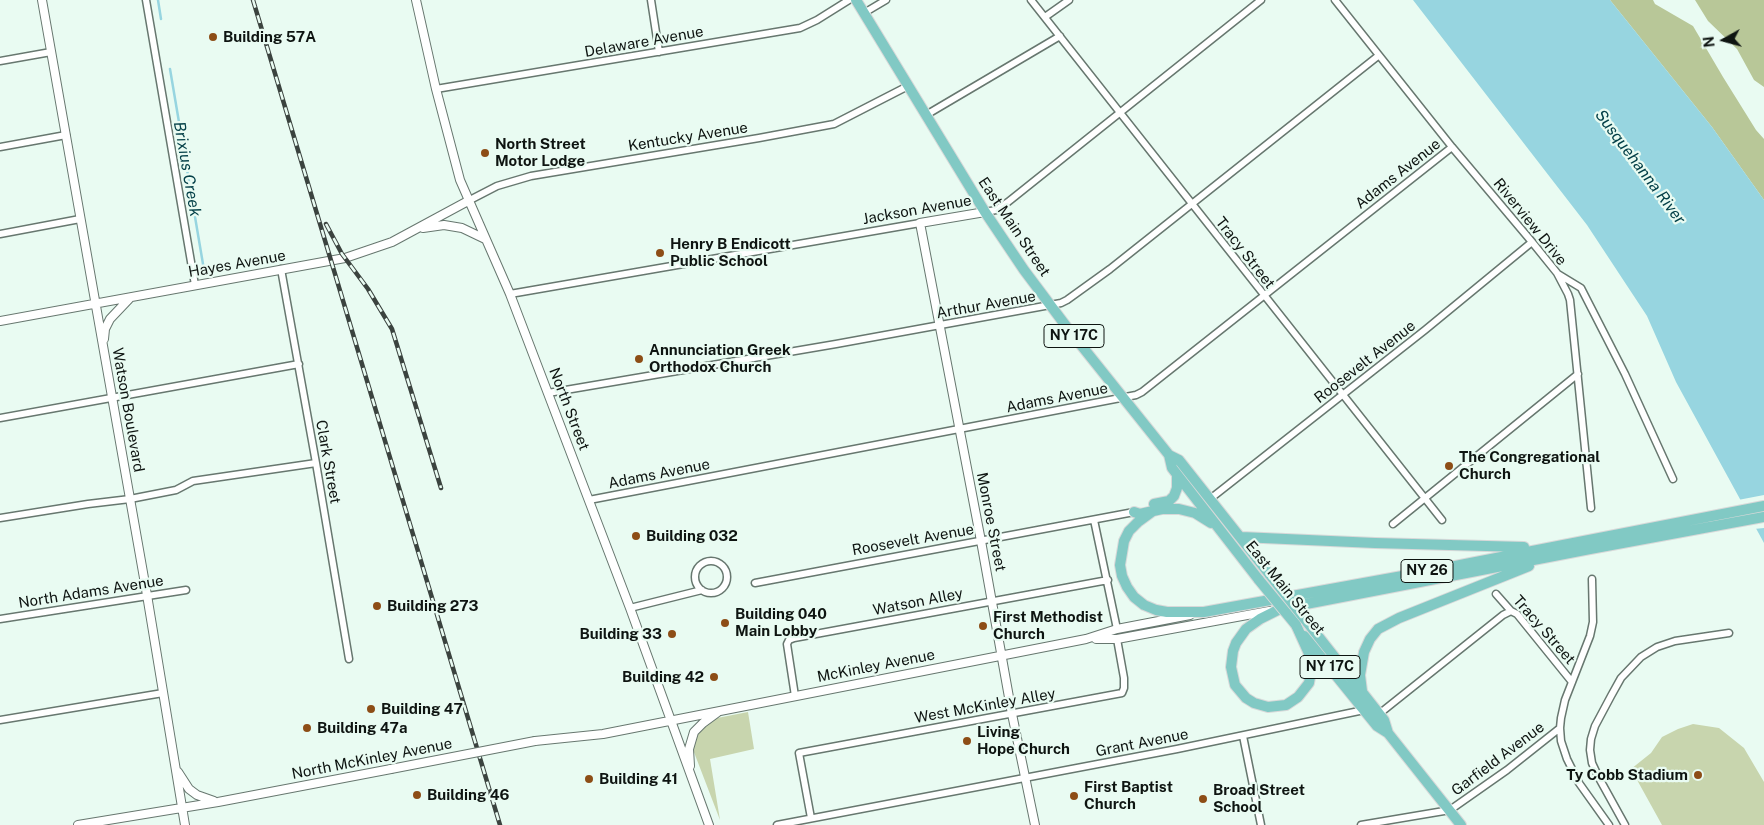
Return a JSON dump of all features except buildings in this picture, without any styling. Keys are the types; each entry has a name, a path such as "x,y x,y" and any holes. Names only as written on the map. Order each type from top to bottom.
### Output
{"main road":[{"name":"East Main Street","path":"856,0 985,212 1050,306 1169,455 1179,460 1384,720 1388,733"},
{"name":"East Main Street","path":"1169,455 1172,468 1177,475 1259,580 1377,726 1388,733 1461,825"},
{"path":"1177,475 1177,488 1174,496 1169,501 1139,507 1134,512 1140,514 1162,509 1179,509 1195,513 1218,528"},
{"name":"NY 26","path":"1154,511 1129,531 1124,541 1120,565 1127,587 1134,597 1156,610 1167,612 1204,612 1419,573 1764,506"},
{"name":"NY 26","path":"1362,692 1360,674 1364,652 1370,639 1378,629 1399,618 1548,558 1764,518"},
{"path":"1240,538 1521,547 1560,545"},
{"path":"1296,625 1311,658 1309,683 1298,697 1286,705 1268,707 1254,703 1246,698 1235,685 1231,667 1236,643 1246,629 1260,619 1280,610 1548,558"}],"street":[{"name":"Watson Boulevard","path":"42,0 185,825"},
{"path":"146,0 195,285"},
{"name":"North Street","path":"416,0 436,89 460,180 510,294 630,608 709,825"},
{"path":"651,0 659,52"},
{"name":"Delaware Avenue","path":"436,89 800,28 849,0"},
{"path":"864,13 886,0"},
{"name":"Tracy Street","path":"1031,0 1263,296 1442,520"},
{"path":"1045,17 1069,0"},
{"name":"Jackson Avenue","path":"510,294 996,210 1261,0"},
{"name":"Riverview Drive","path":"1335,0 1378,56 1557,274 1570,300 1592,508"},
{"path":"926,115 1060,36"},
{"path":"0,61 52,52"},
{"name":"Arthur Avenue","path":"548,393 939,326 1050,306 1068,300 1378,56"},
{"name":"Kentucky Avenue","path":"468,201 497,186 518,179 834,124 908,86"},
{"path":"0,148 66,135"},
{"name":"Adams Avenue","path":"589,500 1124,398 1142,392 1452,147"},
{"name":"Hayes Avenue","path":"0,321 359,254 392,242 468,201"},
{"path":"0,234 80,219"},
{"name":"Monroe Street","path":"920,223 1012,714 1035,825"},
{"path":"417,229 444,225 462,228 485,238"},
{"name":"Roosevelt Avenue","path":"1210,500 1343,396 1532,242"},
{"name":"Clark Street","path":"281,270 299,364 349,659"},
{"path":"1557,274 1580,288 1625,374 1673,479"},
{"path":"103,346 105,329 110,319 131,298"},
{"path":"0,418 299,364"},
{"path":"1393,524 1578,374"},
{"path":"0,518 130,499 176,490 193,481 316,463"},
{"name":"Roosevelt Avenue","path":"755,583 1134,512"},
{"path":"1094,520 1117,629"},
{"path":"630,608 702,590 719,591 725,585 727,572 720,563 710,561 700,565 697,570 696,580 702,590"},
{"path":"1592,579 1593,622 1590,636 1563,709 1560,728 1561,741 1567,759 1579,783 1609,825"},
{"name":"Watson Alley","path":"795,696 787,644 790,640 1108,580"},
{"name":"North Adams Avenue","path":"0,619 186,590"},
{"name":"Tracy Street","path":"1496,594 1517,614 1572,682"},
{"name":"McKinley Avenue","path":"1086,639 1117,639 1280,610"},
{"path":"1379,714 1504,615 1512,611"},
{"name":"McKinley Avenue","path":"671,720 1086,639 1117,629 1204,612"},
{"path":"1625,825 1599,778 1592,763 1590,750 1595,726 1608,701 1621,678 1641,657 1657,647 1675,641 1729,633"},
{"name":"West McKinley Alley","path":"811,818 799,753 1122,693 1124,678 1117,639"},
{"path":"0,720 163,693"},
{"path":"691,776 689,749 694,732 721,710"},
{"name":"Grant Avenue","path":"777,825 1243,736 1364,710"},
{"name":"North McKinley Avenue","path":"78,825 218,802 535,741 603,734 671,720"},
{"name":"Garfield Avenue","path":"1362,825 1450,810 1507,770 1560,728"},
{"path":"1243,736 1261,825"},
{"path":"176,769 189,789 197,795 218,802"}],"green space":[{"path":"1610,0 1653,0 1655,4 1693,26 1756,130 1764,139 1764,200 1712,127"},
{"path":"1695,0 1764,0 1764,87 1754,80 1737,49 1708,21"},
{"path":"748,712 754,749 710,759 720,820 692,747 699,727 707,720"},
{"name":"Ty Cobb Stadium","path":"1693,724 1719,728 1744,748 1764,782 1764,825 1662,825 1631,769 1651,753 1662,737"}],"water":[{"name":"Susquehanna River","path":"1413,0 1610,0 1712,127 1764,200 1764,543 1676,382 1647,316 1587,225"}],"pier":[{"path":"1764,495 1764,528 1754,529 1738,500"}],"waterway":[{"name":"Brixius Creek","path":"158,0 161,19"},
{"name":"Brixius Creek","path":"170,69 204,270"}],"railway":[{"path":"253,0 500,825"},
{"path":"326,224 342,254 368,289 392,329 441,488"}],"place":[{"name":"Building 57A","path":"213,37"},
{"name":"North Street Motor Lodge","path":"485,153"},
{"name":"Henry B Endicott Public School","path":"660,253"},
{"name":"Annunciation Greek Orthodox Church","path":"639,359"},
{"name":"The Congregational Church","path":"1449,466"},
{"name":"Building 032","path":"636,536"},
{"name":"Building 273","path":"377,606"},
{"name":"Building 040 Main Lobby","path":"725,623"},
{"name":"First Methodist Church","path":"983,626"},
{"name":"Building 33","path":"672,634"},
{"name":"Building 42","path":"714,677"},
{"name":"Building 47","path":"371,709"},
{"name":"Building 47a","path":"307,728"},
{"name":"Living Hope Church","path":"967,741"},
{"name":"Ty Cobb Stadium","path":"1698,775"},
{"name":"Building 41","path":"589,779"},
{"name":"Building 46","path":"417,795"},
{"name":"First Baptist Church","path":"1074,796"},
{"name":"Broad Street School","path":"1203,799"}]}
